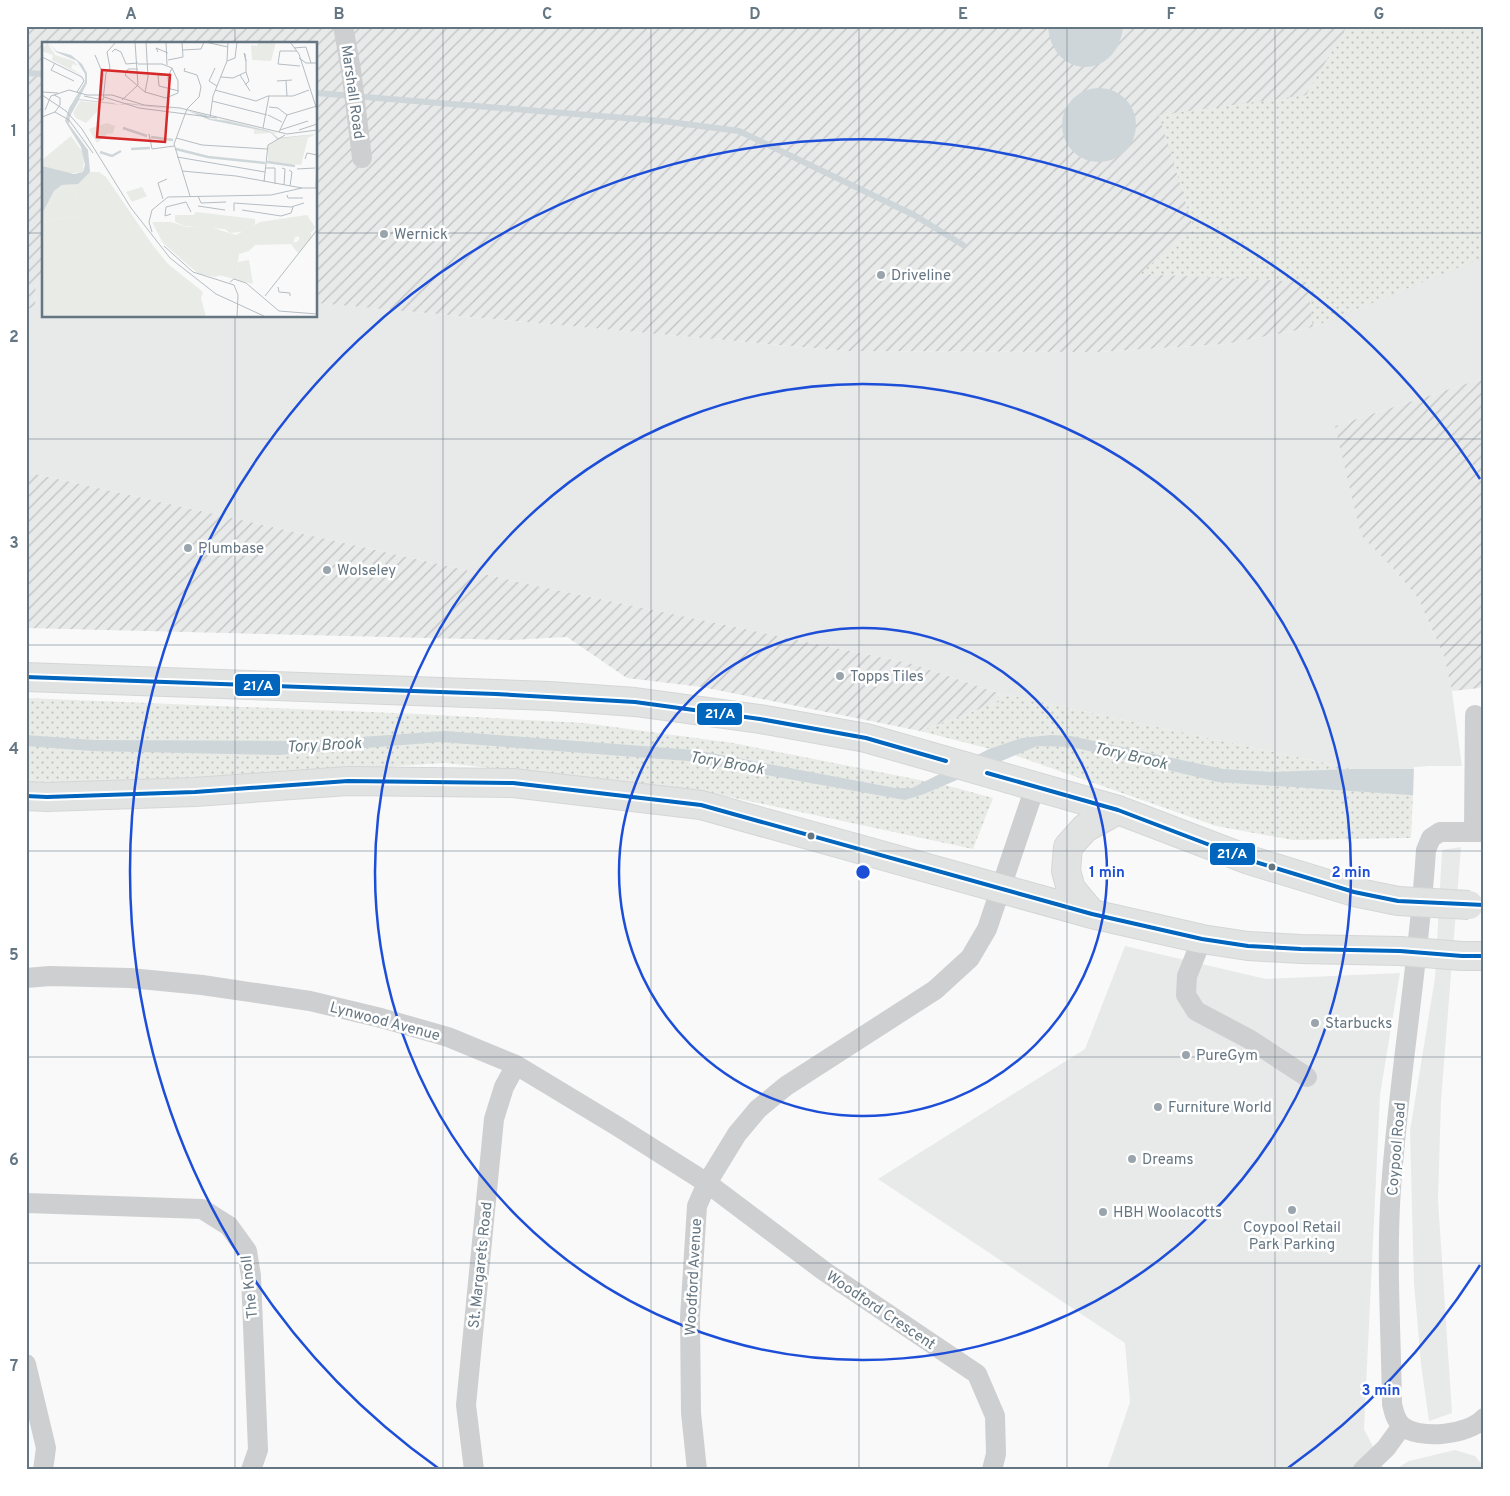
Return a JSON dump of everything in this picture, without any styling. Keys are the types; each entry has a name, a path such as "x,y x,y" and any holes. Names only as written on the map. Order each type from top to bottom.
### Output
{"main road":[{"path":"26,677 486,694 635,702 760,718 866,738 1118,810 1249,860 1354,892 1398,901 1479,909"},
{"path":"26,796 195,792 348,781 512,783 701,805 1002,890 1092,914 1202,939 1248,946 1400,951 1473,956"},
{"path":"1092,914 1071,889 1066,871 1068,847 1085,828 1118,810"}],"street":[{"name":"Marshall Road","path":"343,26 351,70 362,158"},
{"path":"1475,715 1475,807 1479,832"},
{"name":"Woodford Avenue","path":"697,1470 691,1413 690,1317 697,1206 707,1183 737,1134 758,1109 786,1086 935,990 970,958 987,929 1002,890 1035,787"},
{"name":"Coypool Road","path":"1402,1426 1395,1417 1392,1404 1391,1190 1414,986 1426,850 1431,838 1440,832 1479,832"},
{"path":"1202,939 1187,976 1186,995 1196,1011 1249,1039 1306,1077"},
{"name":"Lynwood Avenue","path":"26,978 50,976 130,978 202,985 310,1001 448,1037 516,1065 707,1183"},
{"name":"St. Margarets Road","path":"474,1470 466,1405 494,1119 504,1087 516,1065"},
{"name":"Woodford Crescent","path":"707,1183 824,1271 978,1374 995,1416 996,1454 992,1470"},
{"name":"The Knoll","path":"26,1203 202,1209 229,1226 247,1251 250,1276 258,1450 251,1470"},
{"path":"26,1364 46,1448 43,1470"},
{"path":"1363,1470 1386,1448 1402,1426 1419,1433 1441,1434 1468,1429 1484,1418"}],"shaded area":[{"path":"26,26 1484,26 1484,257 1313,327 1226,344 1097,352 846,351 318,303 318,42 42,42 42,278 36,278 35,310 26,307"},
{"path":"1347,26 1484,26 1484,257 1313,327 1307,282 1140,274 1193,227 1159,115 1306,95"},
{"path":"1484,257 1484,378 1335,426 1392,567 1418,598 1444,656 1452,691 1462,767 1353,769 998,693 913,664 532,585 26,472 26,307 35,309 36,278 42,278 42,318 318,318 318,303 846,351 1097,352 1226,344 1313,327"},
{"path":"1484,378 1484,678 1480,688 1452,691 1444,656 1418,598 1392,567 1361,535 1335,426"},
{"path":"26,472 532,585 913,664 998,693 999,702 920,731 702,687 627,678 567,637 511,640 26,628"},
{"path":"998,693 1353,769 1414,769 1411,838 1293,840 1216,826 1014,755 920,731 999,702"},
{"path":"26,698 418,714 584,723 733,743 945,785 993,798 973,849 716,794 446,763 98,784 26,782"},
{"path":"1461,847 1441,1101 1438,1200 1452,1413 1429,1421 1421,1364 1414,1283 1410,1131 1435,978 1442,850"},
{"path":"1125,946 1266,979 1400,973 1380,1095 1364,1429 1385,1470 1107,1470 1130,1402 1125,1343 878,1179 1085,1049"},
{"path":"1455,1450 1475,1456 1484,1467 1484,1470 1394,1470 1409,1461"}],"water":[{"path":"1048,26 1123,27 1118,45 1109,57 1098,65 1085,67 1072,64 1061,57 1052,44"},
{"path":"1092,88 1106,88 1120,94 1130,104 1136,118 1136,132 1130,146 1120,156 1106,162 1092,162 1078,156 1068,146 1062,132 1062,118 1068,104 1078,94"},
{"name":"Tory Brook","path":"445,731 695,750 895,788 912,788 989,749 1022,738 1051,735 1071,736 1223,769 1272,772 1462,767 1484,800 1218,782 1072,747 1037,746 924,794 905,800 688,761 440,742 279,755 92,751 26,746 26,735 94,740 306,741"}],"pier":[{"path":"1484,766 1484,802 1413,798 1414,767"}],"waterway":[{"path":"26,73 42,74"},
{"path":"318,93 662,121 739,131 914,215 963,245"}],"transit line":[{"name":"21/A","path":"26,677 496,694 635,702 760,719 866,738 946,761"},
{"name":"21/A","path":"987,773 1118,810 1249,860 1354,892 1398,901 1484,905"},
{"name":"21/A","path":"26,796 195,792 348,781 513,783 701,805 1092,914 1202,939 1248,946 1484,956"}],"place":[{"name":"Wernick","path":"384,234"},
{"name":"Driveline","path":"881,275"},
{"name":"Plumbase","path":"188,548"},
{"name":"Wolseley","path":"327,570"},
{"name":"Topps Tiles","path":"840,676"},
{"name":"Starbucks","path":"1315,1023"},
{"name":"PureGym","path":"1186,1055"},
{"name":"Furniture World","path":"1158,1107"},
{"name":"Dreams","path":"1132,1159"},
{"name":"Coypool Retail Park Parking","path":"1292,1210"},
{"name":"HBH Woolacotts","path":"1103,1212"}]}
